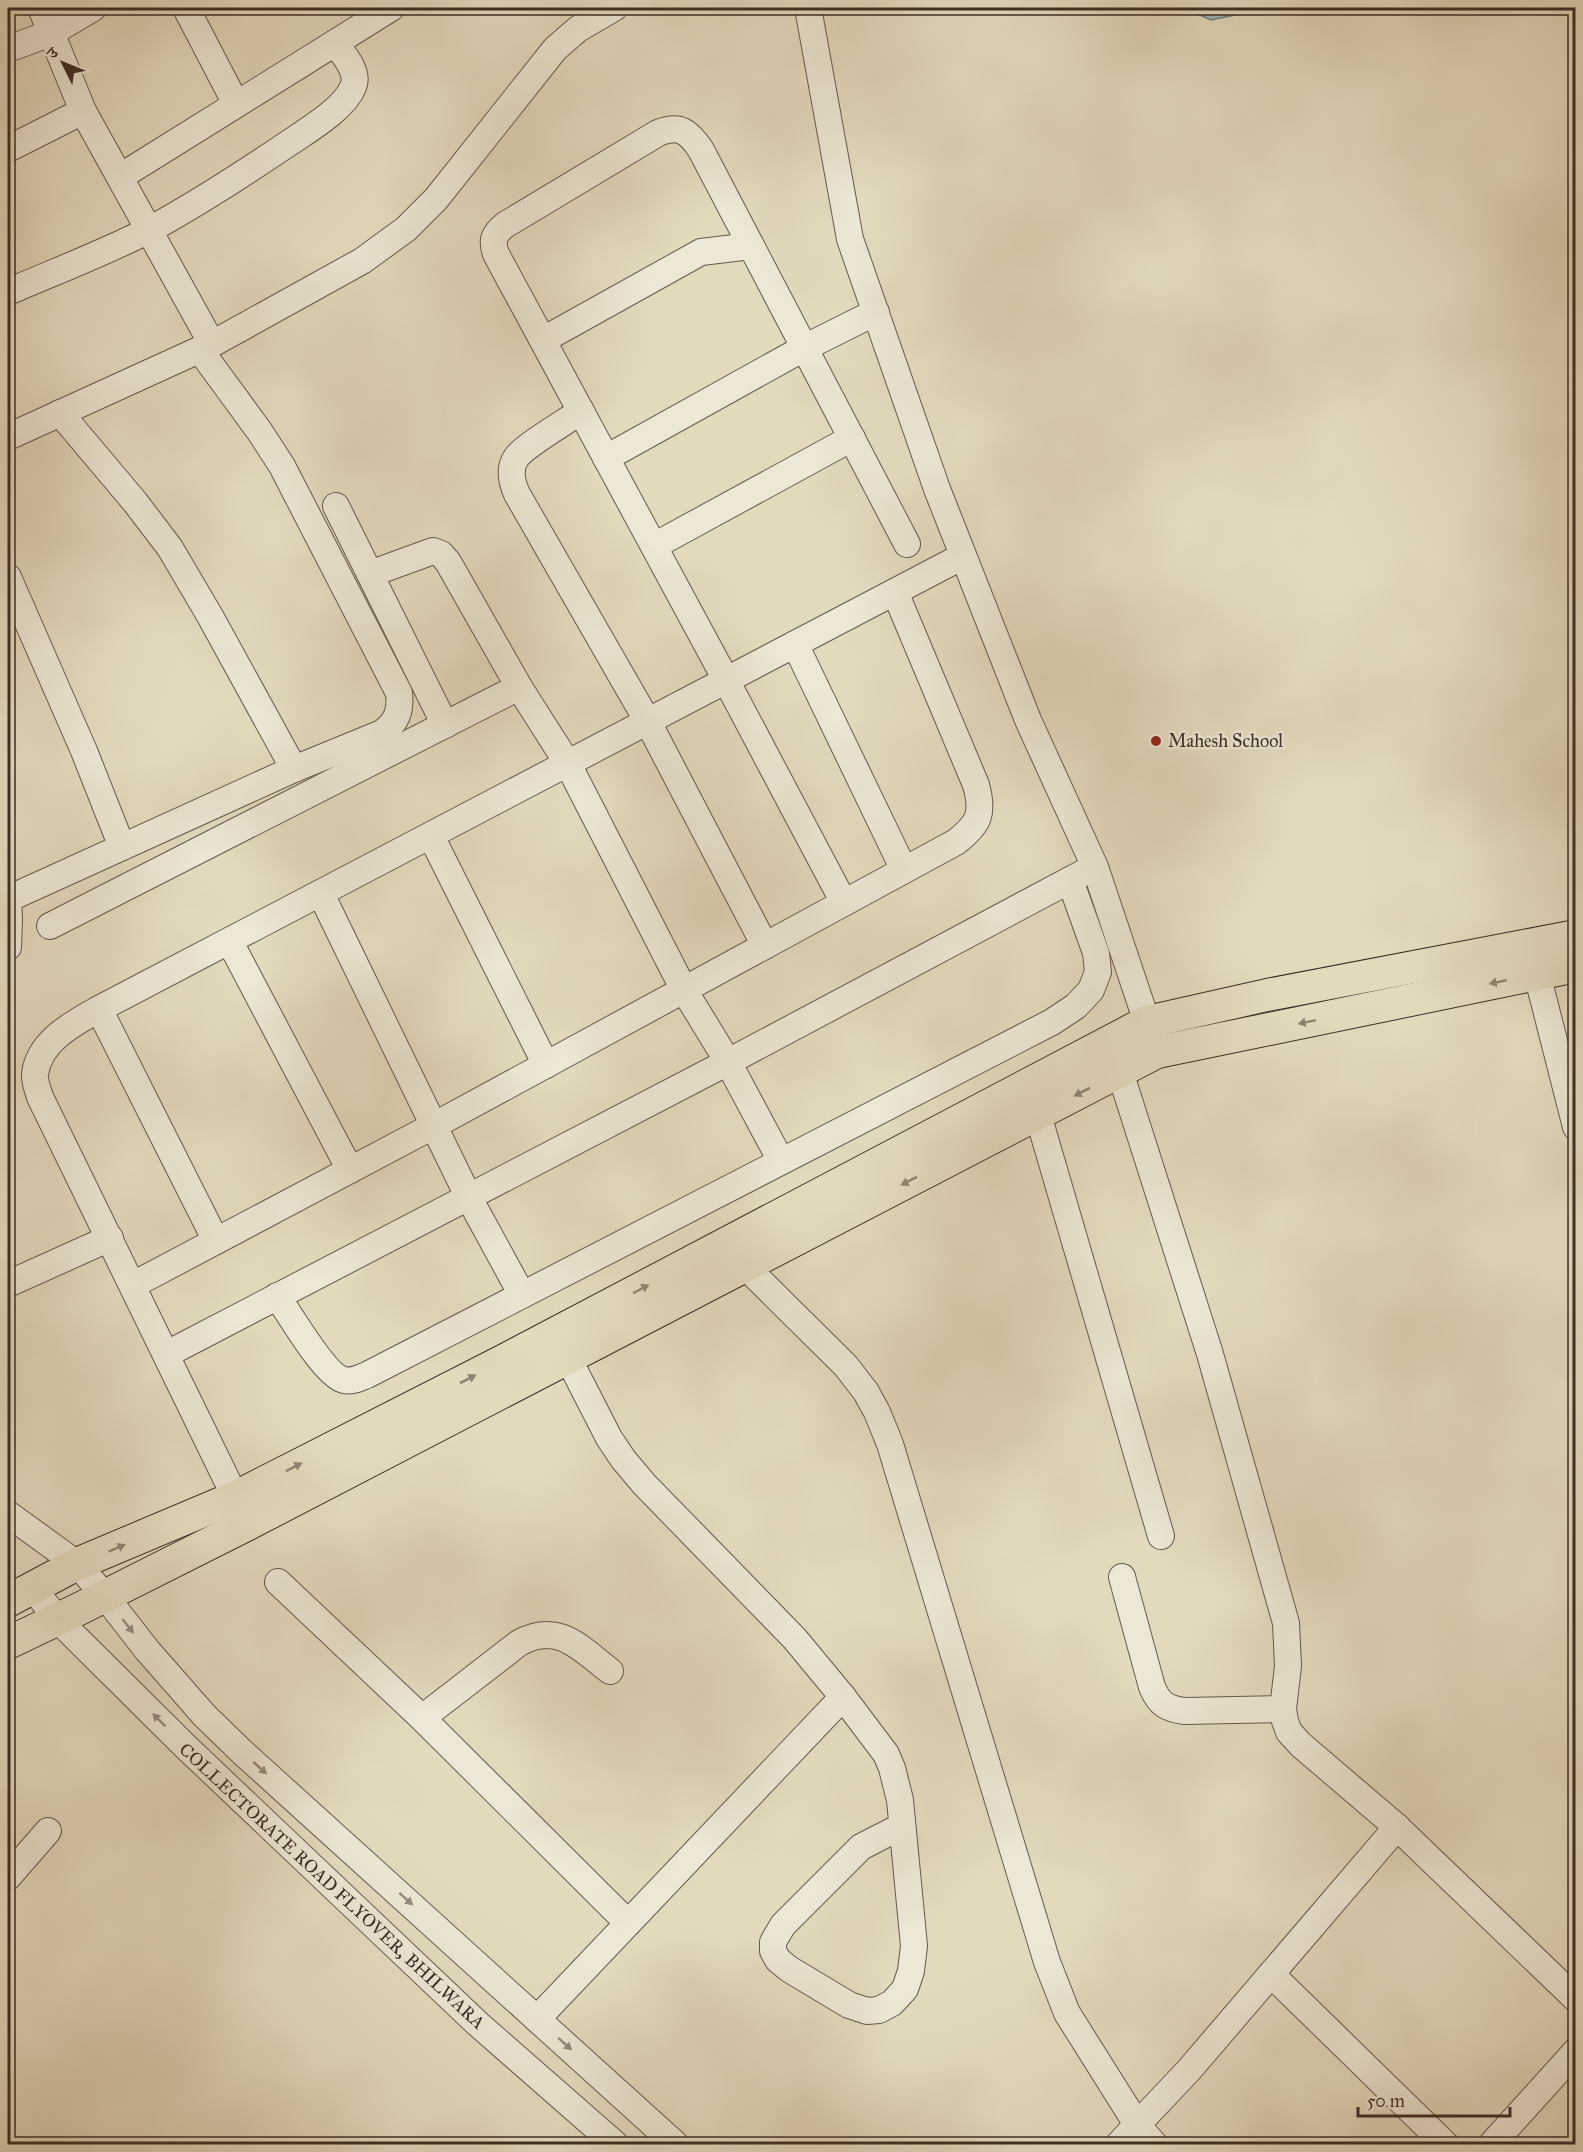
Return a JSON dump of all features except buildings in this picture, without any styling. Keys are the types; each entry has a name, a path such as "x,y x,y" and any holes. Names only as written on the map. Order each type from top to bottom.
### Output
{"main road":[{"path":"8,1643 105,1596 242,1510 522,1351 1147,1022 1279,993 1575,936"},
{"path":"20,1594 77,1564 242,1510 568,1358 1157,1052 1575,966"}],"street":[{"path":"8,947 8,899 294,769 381,733 391,726 399,712 399,693 282,466 206,347 149,230 83,111 40,8"},
{"path":"8,49 51,33 93,8"},
{"path":"186,8 236,104"},
{"path":"120,177 391,8"},
{"path":"8,437 206,347 362,261 406,230 436,199 555,49 578,29 614,8"},
{"path":"808,8 850,239 937,489 963,556 1028,720 1095,867 1157,1052"},
{"path":"8,292 149,230 237,178 317,124 343,101 353,87 355,78 350,64 335,43"},
{"path":"8,149 83,111"},
{"path":"844,903 496,254 493,244 494,236 505,225 658,133 670,129 686,133 694,140 751,246 907,544"},
{"path":"543,340 701,252 751,246"},
{"path":"606,458 804,348 876,312"},
{"path":"581,411 524,450 516,459 511,480 648,722 765,946"},
{"path":"60,413 149,519 170,548 294,769"},
{"path":"654,546 852,438"},
{"path":"336,506 445,725"},
{"path":"370,574 426,552 433,551 441,554 448,562 519,687 568,764 684,990 728,1062 781,1161"},
{"path":"242,1510 40,1097 34,1076 39,1060 48,1044 68,1027 99,1009 963,556"},
{"path":"8,577 84,750 122,848"},
{"path":"133,1285 546,1065 956,842 972,830 979,816 981,803 976,785 895,592"},
{"path":"795,644 904,870"},
{"path":"50,926 519,687"},
{"path":"431,836 546,1065"},
{"path":"167,1354 728,1062 1095,867"},
{"path":"277,1296 322,1362 342,1380 352,1380 1052,1022 1076,1006 1091,990 1098,972 1096,953 1070,880"},
{"path":"321,894 468,1196 522,1294"},
{"path":"230,942 350,1170"},
{"path":"1537,974 1575,1127"},
{"path":"99,1009 216,1241"},
{"path":"1120,1072 1210,1354 1286,1623 1288,1666 1283,1709 1289,1732 1301,1745 1397,1827 1575,1999"},
{"path":"1038,1114 1161,1536"},
{"path":"8,1284 110,1238"},
{"path":"746,1266 846,1366 866,1392 877,1412 890,1444 1047,1962 1067,2013 1146,2135"},
{"path":"568,1358 609,1438 623,1459 644,1484 795,1639 886,1754 897,1781 902,1826 914,1946 911,1971 904,1989 892,2003 879,2010 867,2011 849,2005 789,1969 778,1960 773,1951 773,1942 783,1925 861,1847 902,1826"},
{"path":"8,1514 77,1564 204,1715 675,2145"},
{"path":"1122,1577 1152,1687 1157,1699 1164,1706 1172,1710 1185,1711 1283,1709"},
{"path":"278,1582 422,1718 628,1923"},
{"name":"COLLECTORATE ROAD FLYOVER, BHILWARA","path":"20,1594 57,1619 186,1748 478,2024 615,2145"},
{"path":"422,1718 531,1636 543,1633 568,1640 610,1671"},
{"path":"537,2019 843,1698"},
{"path":"1119,2145 1146,2135 1271,1974 1397,1827"},
{"path":"8,1877 48,1831"},
{"path":"1271,1974 1445,2145"},
{"path":"1492,2145 1575,2051"}],"water":[{"path":"1184,8 1269,8 1211,20"}],"place":[{"name":"Mahesh School","path":"1156,741"}]}
